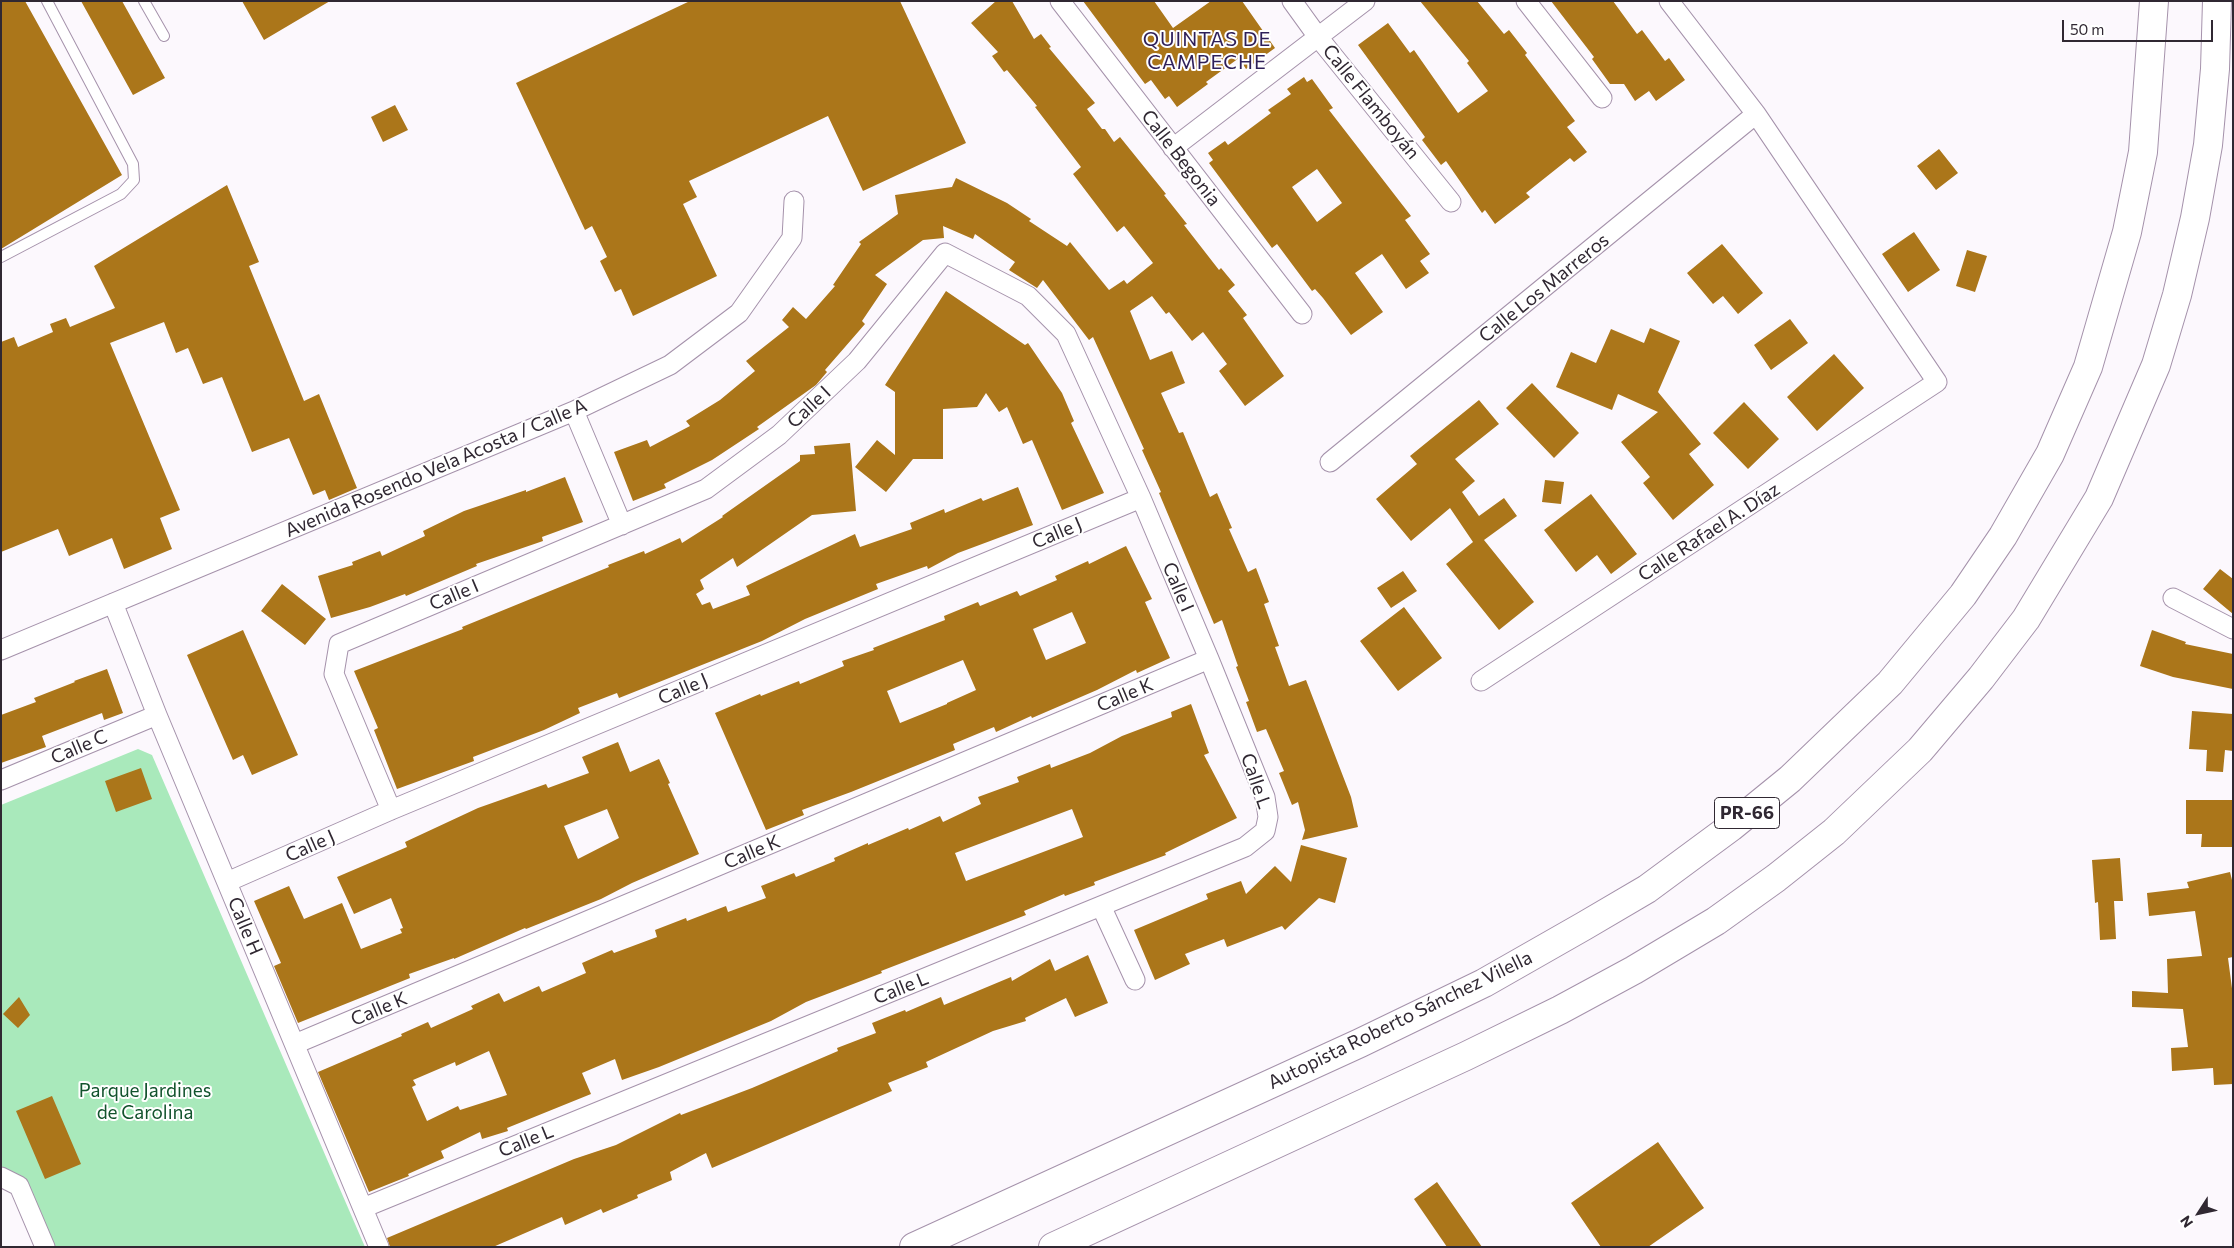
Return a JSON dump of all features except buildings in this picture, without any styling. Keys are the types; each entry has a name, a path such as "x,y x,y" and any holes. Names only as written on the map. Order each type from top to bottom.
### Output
{"highway":[{"name":"Autopista Roberto Sánchez Vilella","path":"914,1247 1360,1043 1484,983 1584,926 1647,889 1731,826 1790,779 1890,683 1963,595 2003,536 2050,454 2088,367 2128,232 2143,152 2154,1"},
{"path":"1053,1247 1466,1056 1560,1010 1634,970 1716,921 1776,878 1834,832 1920,750 1982,678 2026,619 2099,498 2152,374 2177,295 2196,218 2208,145 2215,68 2217,1"}],"street":[{"name":"Calle Begonia","path":"1060,1 1302,314"},
{"name":"Calle Flamboyán","path":"1292,1 1318,37 1451,202"},
{"path":"1173,148 1365,1"},
{"path":"1526,1 1602,98"},
{"path":"1669,1 1756,114"},
{"name":"Calle Rafael A. Díaz","path":"1480,681 1937,382 1756,114"},
{"name":"Calle Los Marreros","path":"1330,462 1756,114"},
{"name":"Avenida Rosendo Vela Acosta / Calle A","path":"1,650 574,411 670,365 739,313 792,238 794,201"},
{"name":"Calle I","path":"391,810 334,674 339,644 706,489 779,435 857,361 945,253 1028,296 1066,334 1141,498 1209,660"},
{"path":"574,411 622,525"},
{"name":"Calle J","path":"226,882 391,810 1141,498"},
{"path":"2173,598 2233,629"},
{"name":"Calle H","path":"113,604 226,882 379,1247"},
{"name":"Calle L","path":"363,1208 1244,846 1265,831 1268,817 1264,797 1209,660"},
{"name":"Calle K","path":"295,1044 1209,660"},
{"name":"Calle C","path":"1,780 157,715"},
{"path":"1101,906 1134,980"},
{"path":"1,1177 19,1186 45,1247"}],"lane":[{"path":"1,257 121,194 134,180 134,164 47,1"},
{"path":"144,1 164,36"}],"green space":[{"name":"Parque Jardines de Carolina","path":"138,749 152,755 365,1247 55,1247 23,1180 1,1166 1,805"}],"district":[{"name":"QUINTAS DE CAMPECHE","path":"1207,50"}]}
